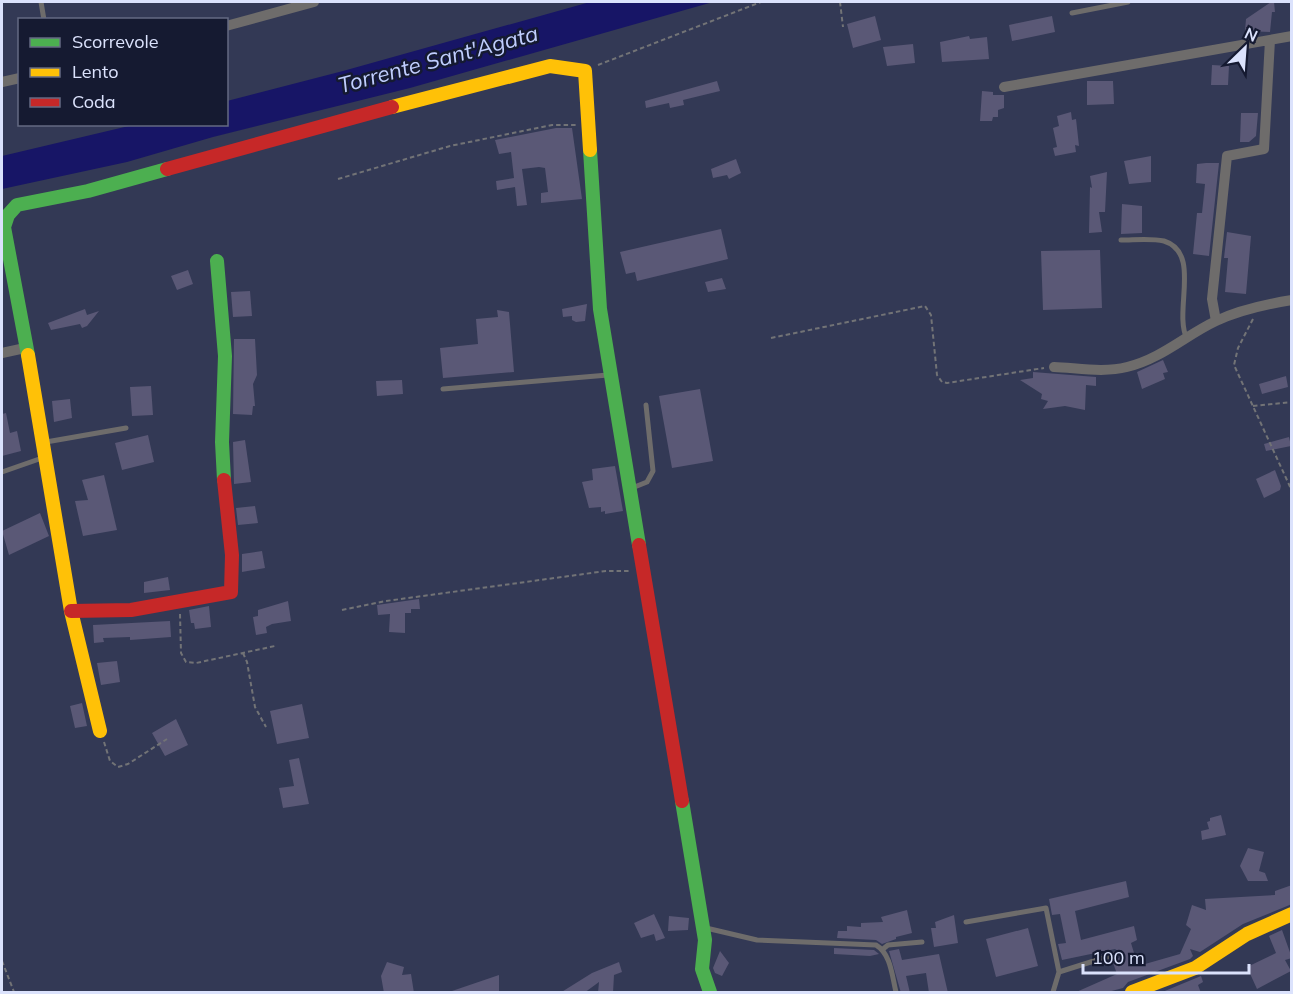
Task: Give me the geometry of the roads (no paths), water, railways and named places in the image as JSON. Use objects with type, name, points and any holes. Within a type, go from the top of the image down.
[{"type":"street","points":[[228,25],[314,2]]},
{"type":"street","points":[[1004,87],[1292,36]]},
{"type":"street","points":[[1216,321],[1212,299],[1227,156],[1264,148],[1270,40]]},
{"type":"street","points":[[100,731],[71,611],[46,449],[25,348],[4,227],[8,215],[17,205],[88,191],[519,72],[550,66],[585,71],[600,309],[705,940],[702,969],[710,993]]},
{"type":"street","points":[[2,82],[18,78]]},
{"type":"street","points":[[71,611],[95,614],[125,611],[180,599],[231,592],[232,555],[225,507],[222,442],[225,356],[218,261]]},
{"type":"street","points":[[1054,368],[1110,370],[1129,367],[1187,339],[1216,321],[1259,307],[1292,300]]},
{"type":"street","points":[[2,353],[25,348]]},
{"type":"street","points":[[1132,993],[1195,968],[1247,934],[1292,914]]},
{"type":"lane","points":[[41,2],[44,18]]},
{"type":"lane","points":[[1072,13],[1128,2]]},
{"type":"lane","points":[[1121,240],[1164,242],[1179,252],[1186,272],[1181,319],[1187,339]]},
{"type":"lane","points":[[443,389],[610,375]]},
{"type":"lane","points":[[630,488],[647,482],[653,471],[646,405]]},
{"type":"lane","points":[[2,472],[46,449],[126,428]]},
{"type":"lane","points":[[966,922],[1046,908],[1059,972],[1053,993]]},
{"type":"lane","points":[[702,927],[757,940],[876,945],[883,949],[888,959],[896,993]]},
{"type":"lane","points":[[883,949],[888,945],[922,942]]},
{"type":"lane","points":[[1059,972],[1116,954]]},
{"type":"water","name":"Torrente Sant'Agata","points":[[590,2],[713,2],[410,88],[213,137],[127,162],[2,189],[2,156],[129,126],[228,126],[228,101]]}]
